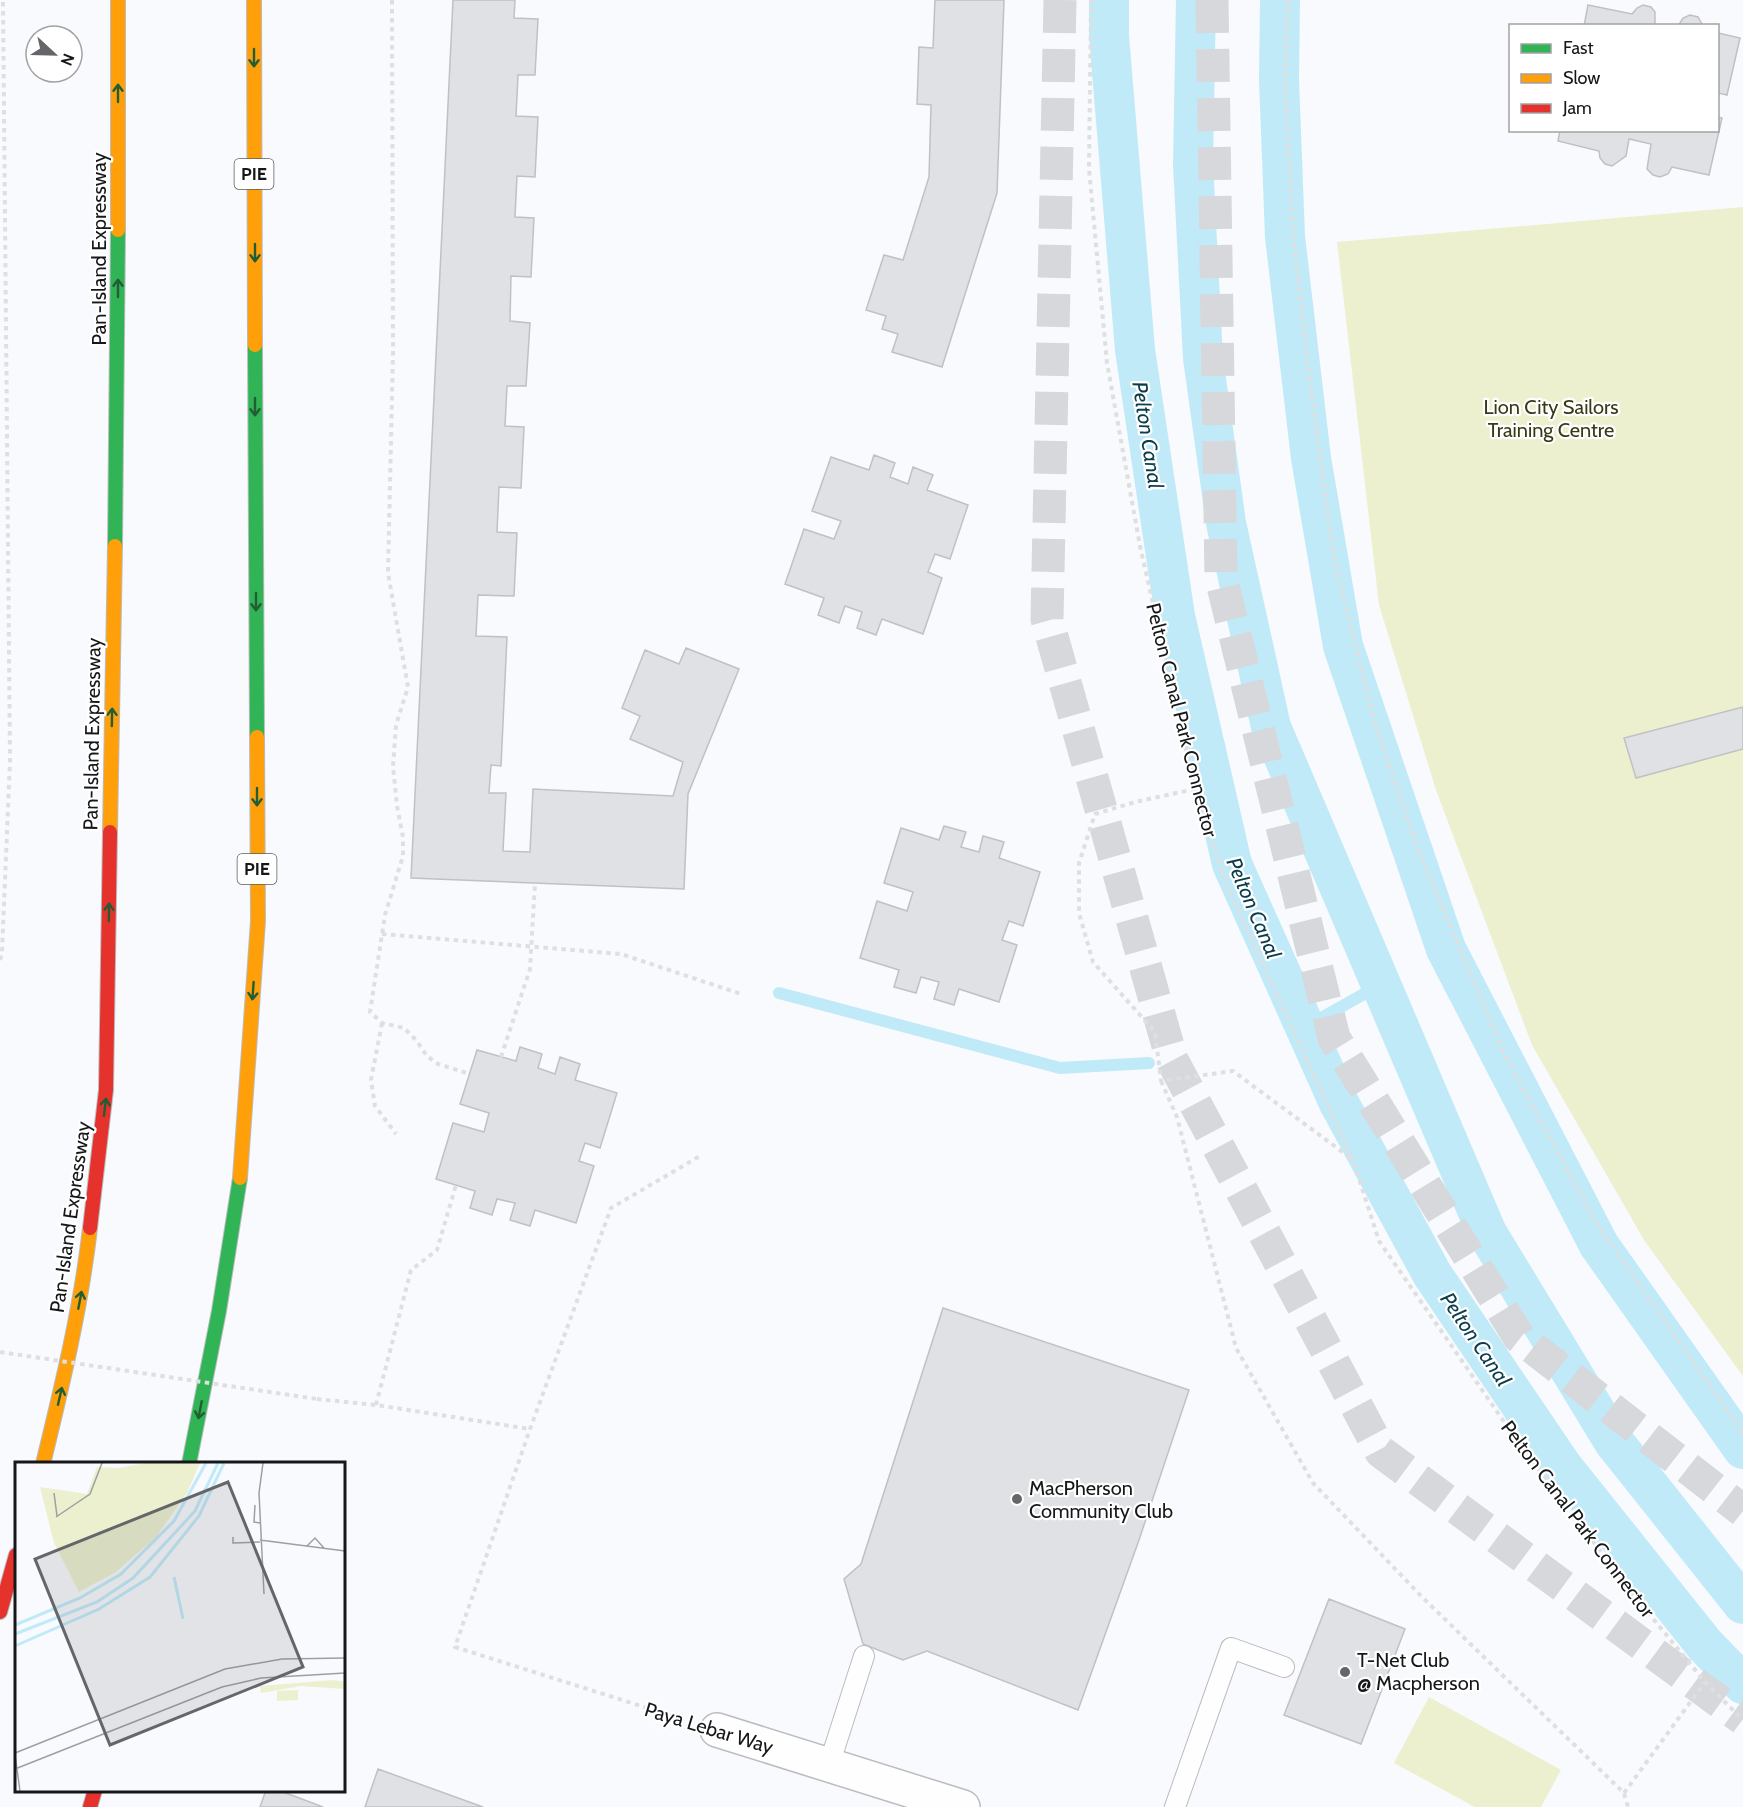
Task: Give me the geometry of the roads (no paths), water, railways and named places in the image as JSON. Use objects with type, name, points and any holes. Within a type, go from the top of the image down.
[{"type":"highway","name":"Pan-Island Expressway","points":[[43,1462],[69,1358],[85,1274],[106,1090],[118,346],[118,0]]},
{"type":"highway","name":"PIE","points":[[189,1462],[219,1311],[241,1171],[258,921],[254,0]]},
{"type":"highway","points":[[0,1612],[15,1559]]},
{"type":"highway","points":[[90,1807],[95,1792]]},
{"type":"street","name":"Paya Lebar Way","points":[[717,1731],[963,1807]]},
{"type":"lane","points":[[1175,1807],[1231,1648],[1284,1667]]},
{"type":"lane","points":[[829,1765],[864,1656]]},
{"type":"waterway","name":"Pelton Canal","points":[[1109,0],[1109,36],[1135,350],[1175,616],[1232,864],[1339,1103],[1432,1274],[1562,1466],[1705,1645],[1743,1684]]},
{"type":"waterway","name":"Pelton Canal","points":[[1196,0],[1193,164],[1203,358],[1226,523],[1271,727],[1487,1233],[1614,1442],[1743,1604]]},
{"type":"waterway","name":"Pelton Canal","points":[[1280,0],[1279,79],[1285,237],[1311,458],[1343,646],[1446,949],[1599,1245],[1743,1449]]},
{"type":"waterway","points":[[1305,1027],[1382,984]]},
{"type":"waterway","points":[[779,993],[1060,1068],[1149,1063]]},
{"type":"tunnel","points":[[1060,0],[1047,619],[1172,1060],[1381,1452],[1743,1719]]},
{"type":"tunnel","points":[[1212,0],[1221,578],[1334,1038],[1519,1337],[1743,1511]]},
{"type":"place","name":"MacPherson Community Club","points":[[1017,1499]]},
{"type":"place","name":"T-Net Club @ Macpherson","points":[[1345,1672]]},
{"type":"park label","name":"Lion City Sailors Training Centre","points":[[1551,418]]}]
